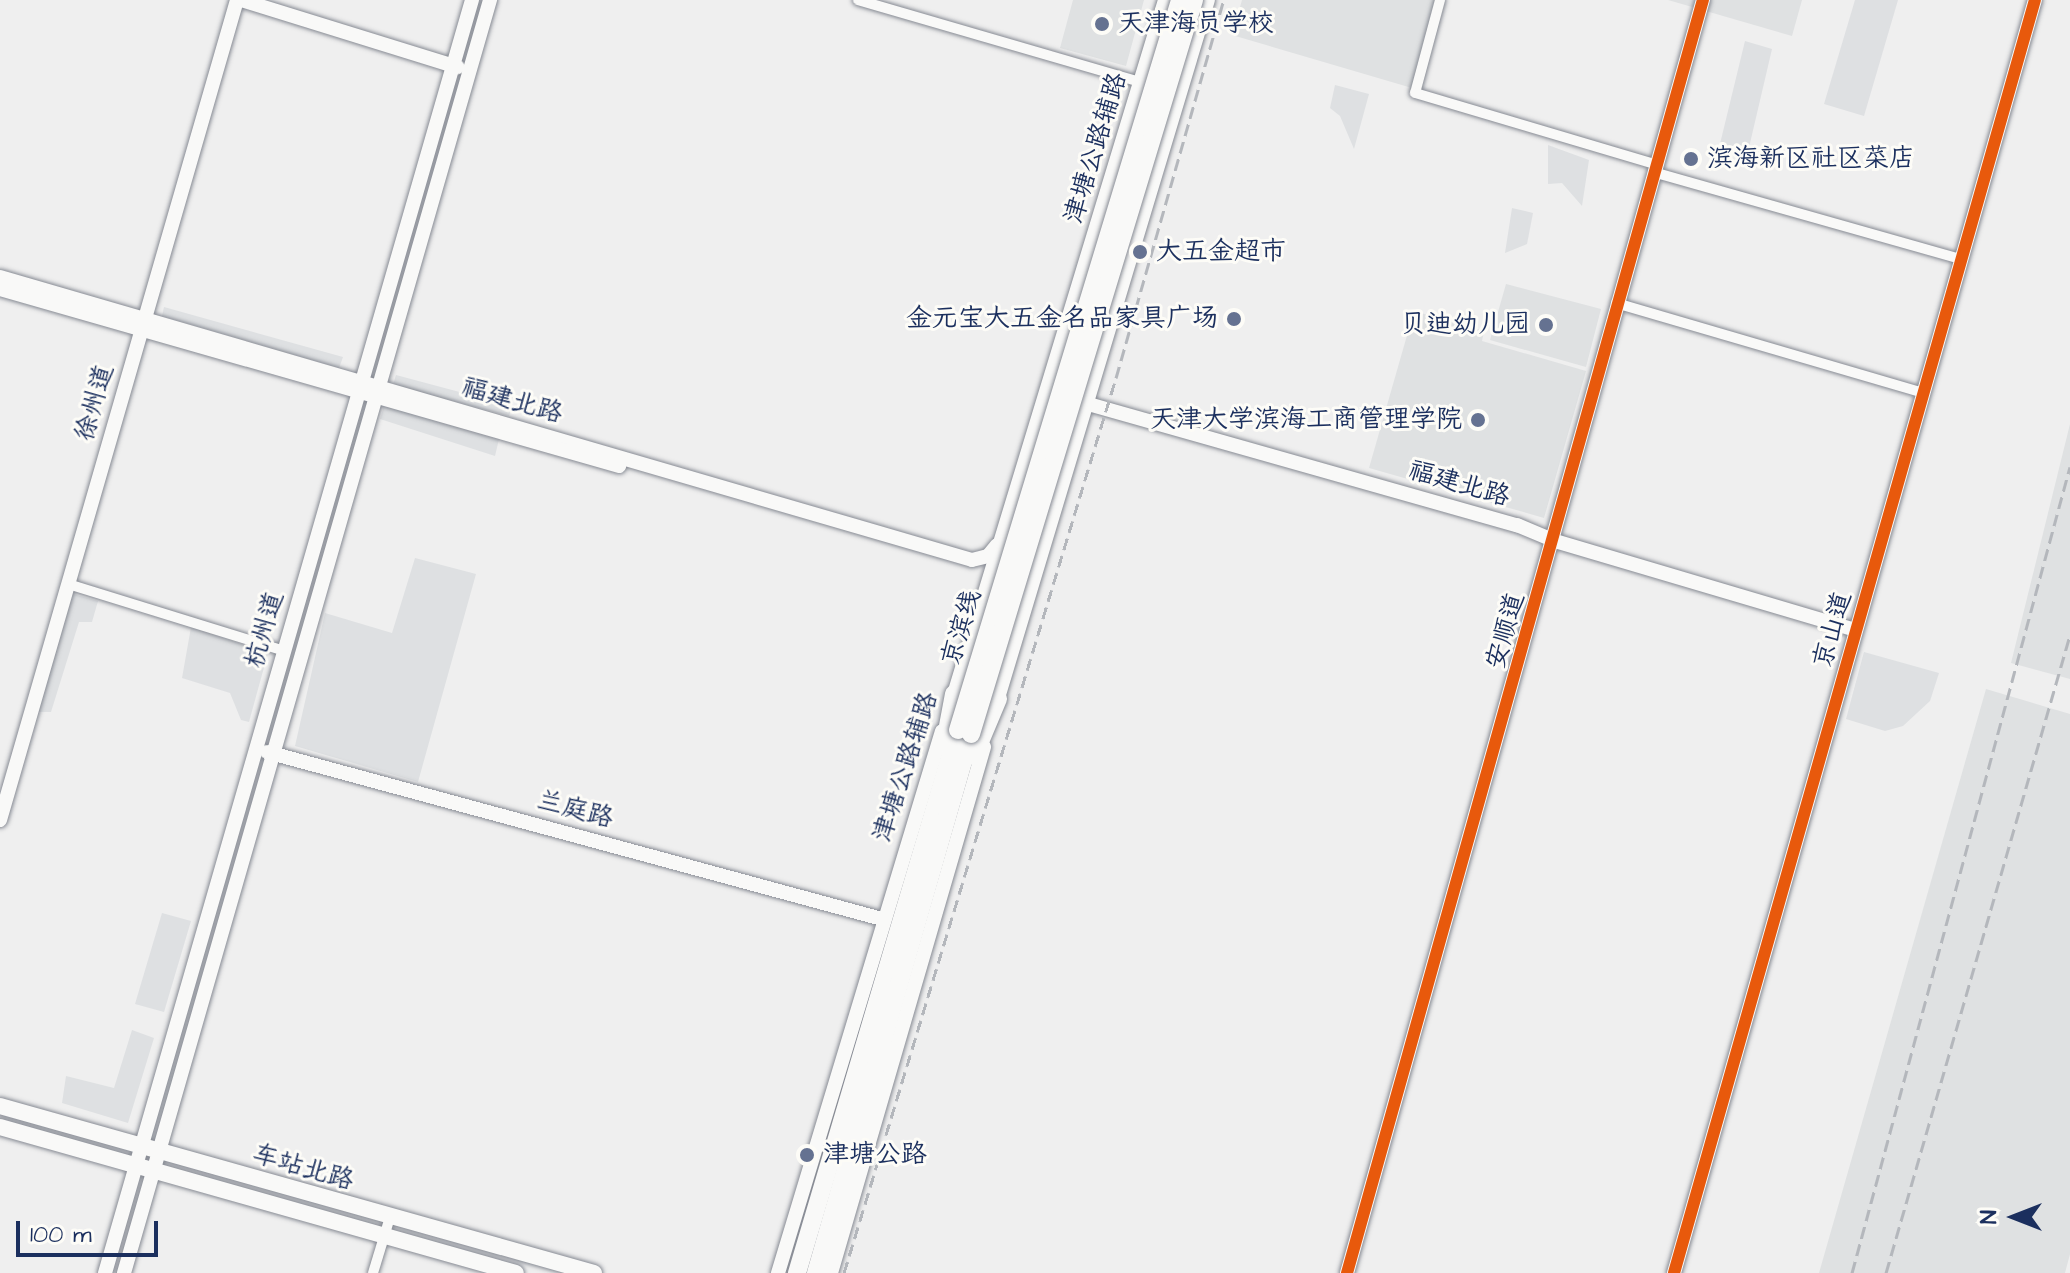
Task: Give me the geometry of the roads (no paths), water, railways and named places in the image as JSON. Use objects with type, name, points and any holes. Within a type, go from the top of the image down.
[{"type":"highway","name":"京滨线","points":[[797,1273],[941,813],[1180,0]]},
{"type":"highway","name":"京滨线","points":[[965,732],[1194,0]]},
{"type":"highway","points":[[941,813],[954,694]]},
{"type":"highway","points":[[941,813],[998,699]]},
{"type":"highway","name":"京滨线","points":[[816,1273],[941,813]]},
{"type":"main road","name":"车站北路","points":[[0,1106],[594,1273]]},
{"type":"main road","name":"车站北路","points":[[0,1127],[516,1273]]},
{"type":"street","points":[[239,0],[468,70]]},
{"type":"street","name":"徐州道","points":[[0,820],[239,0]]},
{"type":"street","name":"杭州道","points":[[105,1273],[472,0]]},
{"type":"street","name":"杭州道","points":[[124,1273],[490,0]]},
{"type":"street","points":[[858,0],[1141,82]]},
{"type":"street","name":"津塘公路辅路","points":[[778,1273],[882,919],[1003,538],[1165,0]]},
{"type":"street","points":[[831,1273],[998,699],[1208,0]]},
{"type":"street","points":[[1440,0],[1415,93],[1961,259]]},
{"type":"street","name":"安顺道","points":[[1347,1273],[1555,541],[1616,303],[1703,0]]},
{"type":"street","name":"京山道","points":[[1674,1273],[2035,0]]},
{"type":"street","name":"福建北路","points":[[0,277],[143,325]]},
{"type":"street","name":"福建北路","points":[[0,289],[143,325],[972,560],[988,556],[1003,538]]},
{"type":"street","points":[[1616,303],[1923,393]]},
{"type":"street","name":"福建北路","points":[[1047,392],[1517,525],[1555,541],[1855,630]]},
{"type":"street","name":"福建北路","points":[[376,393],[969,567],[980,576],[982,602]]},
{"type":"street","points":[[68,584],[284,651]]},
{"type":"street","name":"兰庭路","points":[[255,748],[882,919]]},
{"type":"street","points":[[373,1273],[390,1217]]},
{"type":"railway","points":[[844,1273],[1116,378],[1224,0]]},
{"type":"railway","points":[[1852,1273],[2070,467]]},
{"type":"railway","points":[[1886,1273],[2070,635]]},
{"type":"place","name":"天津海员学校","points":[[1102,24]]},
{"type":"place","name":"滨海新区社区菜店","points":[[1691,159]]},
{"type":"place","name":"大五金超市","points":[[1140,252]]},
{"type":"place","name":"金元宝大五金名品家具广场","points":[[1234,319]]},
{"type":"place","name":"贝迪幼儿园","points":[[1546,325]]},
{"type":"place","name":"天津大学滨海工商管理学院","points":[[1478,420]]},
{"type":"place","name":"津塘公路","points":[[807,1155]]}]
